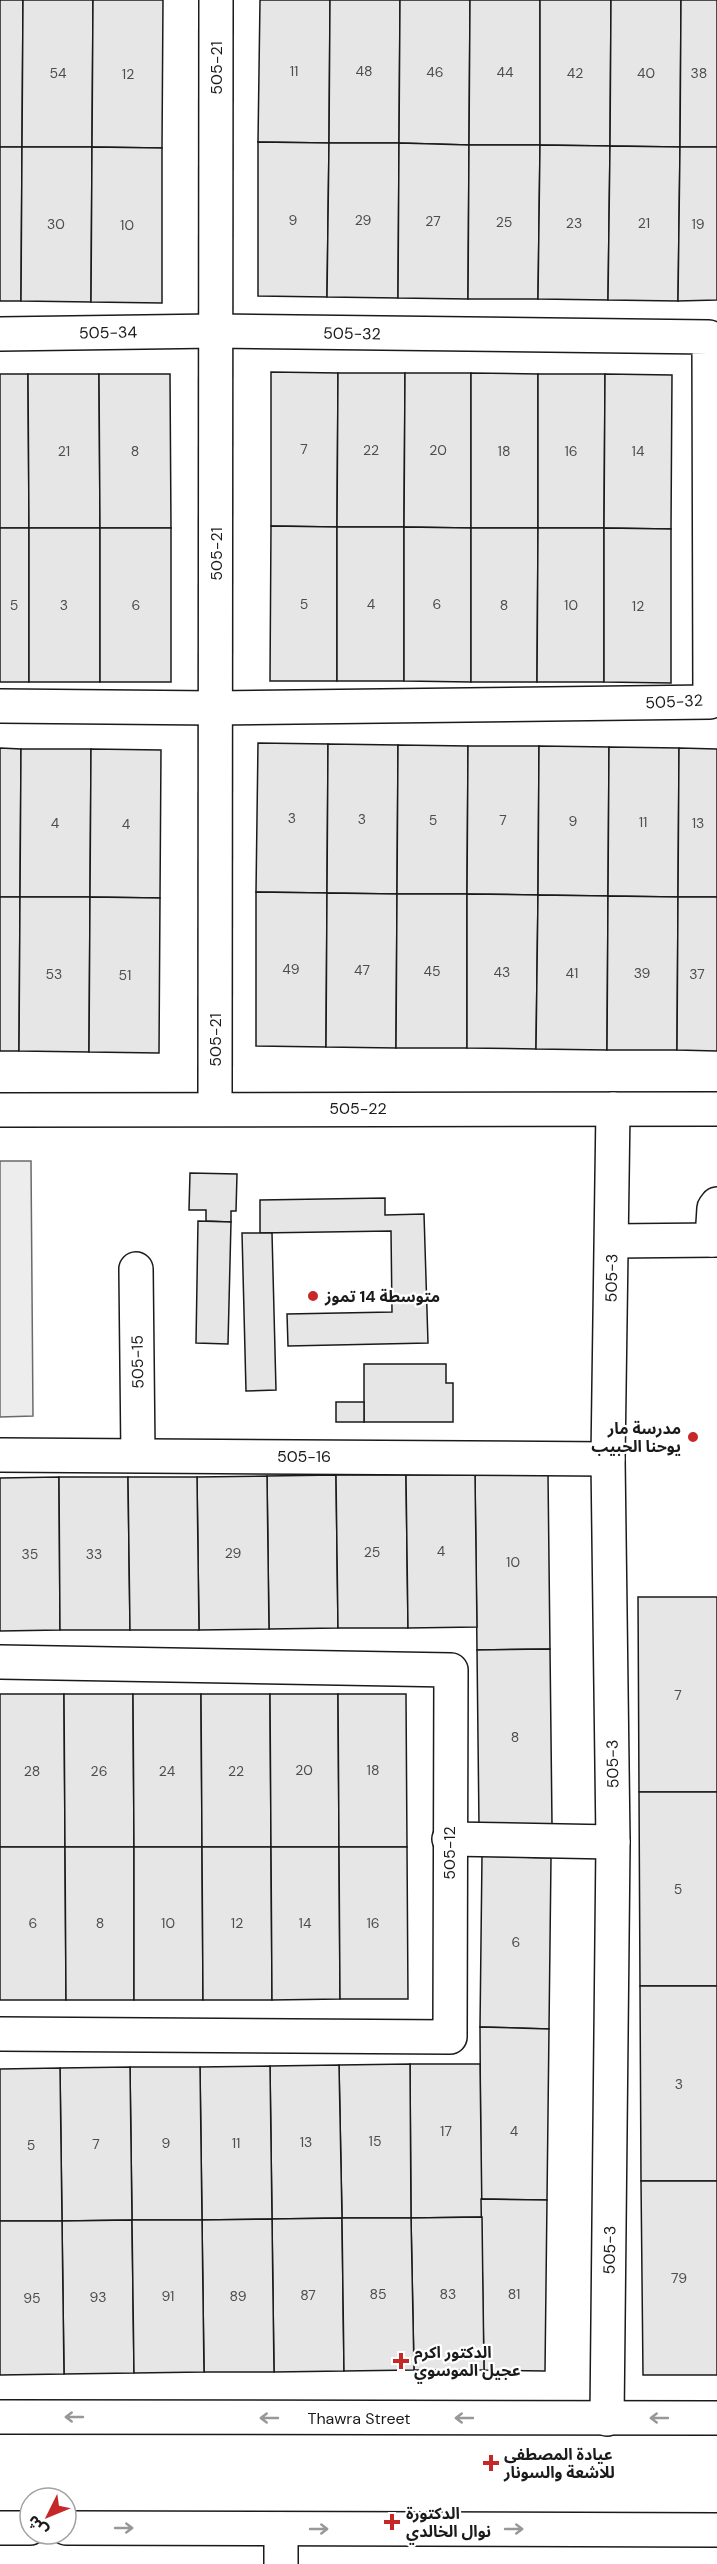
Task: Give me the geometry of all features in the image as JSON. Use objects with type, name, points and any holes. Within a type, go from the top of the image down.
[{"type":"street","name":"505-21","points":[[215,1108],[216,0]]},
{"type":"street","name":"505-34","points":[[0,333],[216,331]]},
{"type":"street","name":"505-32","points":[[215,708],[710,702],[713,521],[709,337],[216,331]]},
{"type":"street","points":[[0,706],[215,708]]},
{"type":"street","name":"505-3","points":[[607,2419],[613,1842],[608,1459],[613,1108]]},
{"type":"street","name":"505-22","points":[[0,1110],[717,1109]]},
{"type":"street","points":[[612,1240],[715,1240],[714,1208],[717,1204]]},
{"type":"street","name":"505-15","points":[[136,1269],[138,1455]]},
{"type":"street","name":"505-16","points":[[0,1455],[608,1459]]},
{"type":"street","name":"505-12","points":[[0,1662],[451,1670],[450,2037],[0,2034]]},
{"type":"street","points":[[449,1839],[613,1842]]},
{"type":"street","name":"Thawra Street","points":[[0,2417],[717,2418]]},
{"type":"street","points":[[0,2528],[18,2528]]},
{"type":"street","points":[[78,2528],[717,2530]]},
{"type":"street","points":[[281,2529],[281,2564]]},
{"type":"shaded area","points":[[0,1161],[31,1161],[33,1416],[0,1417]]},
{"type":"building","points":[[0,0],[23,0],[22,147],[0,147]]},
{"type":"building","points":[[23,0],[93,0],[92,147],[22,147]]},
{"type":"building","points":[[93,0],[163,0],[162,148],[92,147]]},
{"type":"building","points":[[260,0],[330,0],[329,143],[258,142]]},
{"type":"building","points":[[330,0],[400,0],[399,143],[329,143]]},
{"type":"building","points":[[400,0],[470,0],[469,145],[399,143]]},
{"type":"building","points":[[470,0],[540,0],[540,145],[469,145]]},
{"type":"building","points":[[540,0],[611,0],[610,146],[540,145]]},
{"type":"building","points":[[611,0],[681,0],[680,147],[610,146]]},
{"type":"building","points":[[681,0],[717,0],[717,147],[680,147]]},
{"type":"building","points":[[258,142],[329,143],[327,297],[258,296]]},
{"type":"building","points":[[329,143],[399,143],[398,298],[327,297]]},
{"type":"building","points":[[399,143],[469,145],[468,299],[398,298]]},
{"type":"building","points":[[469,145],[540,145],[538,299],[468,299]]},
{"type":"building","points":[[540,145],[610,146],[608,300],[538,299]]},
{"type":"building","points":[[610,146],[680,147],[678,301],[608,300]]},
{"type":"building","points":[[0,147],[22,147],[21,301],[0,301]]},
{"type":"building","points":[[22,147],[92,147],[91,302],[21,301]]},
{"type":"building","points":[[92,147],[162,148],[162,303],[91,302]]},
{"type":"building","points":[[680,147],[717,147],[717,300],[678,301]]},
{"type":"building","points":[[271,372],[338,373],[337,527],[271,526]]},
{"type":"building","points":[[338,373],[405,373],[404,527],[337,527]]},
{"type":"building","points":[[405,373],[471,373],[471,528],[404,527]]},
{"type":"building","points":[[471,373],[538,374],[538,528],[471,528]]},
{"type":"building","points":[[0,374],[28,374],[29,528],[0,528]]},
{"type":"building","points":[[28,374],[99,374],[100,528],[29,528]]},
{"type":"building","points":[[99,374],[170,374],[171,528],[100,528]]},
{"type":"building","points":[[538,374],[605,374],[604,528],[538,528]]},
{"type":"building","points":[[605,374],[672,375],[671,529],[604,528]]},
{"type":"building","points":[[271,526],[337,527],[337,681],[270,681]]},
{"type":"building","points":[[337,527],[404,527],[404,681],[337,681]]},
{"type":"building","points":[[404,527],[471,528],[471,682],[404,681]]},
{"type":"building","points":[[0,528],[29,528],[29,682],[0,682]]},
{"type":"building","points":[[29,528],[100,528],[100,682],[29,682]]},
{"type":"building","points":[[100,528],[171,528],[171,682],[100,682]]},
{"type":"building","points":[[471,528],[538,528],[537,682],[471,682]]},
{"type":"building","points":[[538,528],[604,528],[604,682],[537,682]]},
{"type":"building","points":[[604,528],[671,529],[671,683],[604,682]]},
{"type":"building","points":[[258,743],[328,744],[327,893],[256,892]]},
{"type":"building","points":[[328,744],[398,745],[397,894],[327,893]]},
{"type":"building","points":[[398,745],[468,746],[467,894],[397,894]]},
{"type":"building","points":[[468,746],[539,746],[538,895],[467,894]]},
{"type":"building","points":[[539,746],[609,747],[608,896],[538,895]]},
{"type":"building","points":[[609,747],[679,748],[678,897],[608,896]]},
{"type":"building","points":[[0,748],[21,749],[20,897],[0,897]]},
{"type":"building","points":[[679,748],[717,749],[717,897],[678,897]]},
{"type":"building","points":[[21,749],[91,749],[90,897],[20,897]]},
{"type":"building","points":[[91,749],[161,750],[160,898],[90,897]]},
{"type":"building","points":[[256,892],[327,893],[326,1047],[256,1046]]},
{"type":"building","points":[[327,893],[397,894],[396,1048],[326,1047]]},
{"type":"building","points":[[397,894],[467,894],[467,1048],[396,1048]]},
{"type":"building","points":[[467,894],[538,895],[536,1049],[467,1048]]},
{"type":"building","points":[[538,895],[608,896],[607,1050],[536,1049]]},
{"type":"building","points":[[608,896],[678,897],[677,1050],[607,1050]]},
{"type":"building","points":[[0,897],[20,897],[19,1051],[0,1051]]},
{"type":"building","points":[[20,897],[90,897],[89,1052],[19,1051]]},
{"type":"building","points":[[90,897],[160,898],[159,1053],[89,1052]]},
{"type":"building","points":[[678,897],[717,897],[717,1051],[677,1050]]},
{"type":"building","points":[[190,1173],[237,1174],[236,1211],[231,1211],[231,1222],[206,1221],[206,1210],[189,1210]]},
{"type":"building","points":[[385,1198],[385,1215],[424,1214],[428,1343],[288,1346],[287,1314],[392,1312],[391,1231],[260,1233],[260,1200]]},
{"type":"building","points":[[198,1221],[231,1222],[228,1344],[196,1343]]},
{"type":"building","points":[[242,1233],[272,1233],[276,1390],[246,1391]]},
{"type":"building","points":[[364,1364],[446,1364],[446,1383],[453,1383],[453,1422],[364,1422]]},
{"type":"building","points":[[336,1402],[364,1402],[364,1422],[336,1422]]},
{"type":"building","points":[[548,1474],[550,1649],[477,1650],[475,1475]]},
{"type":"building","points":[[336,1475],[338,1628],[269,1629],[267,1476]]},
{"type":"building","points":[[336,1475],[406,1475],[408,1628],[338,1628]]},
{"type":"building","points":[[406,1475],[475,1475],[477,1627],[408,1628]]},
{"type":"building","points":[[267,1476],[269,1629],[199,1630],[197,1477]]},
{"type":"building","points":[[59,1477],[60,1630],[0,1631],[0,1478]]},
{"type":"building","points":[[59,1477],[128,1477],[130,1630],[60,1630]]},
{"type":"building","points":[[128,1477],[197,1477],[199,1630],[130,1630]]},
{"type":"building","points":[[638,1597],[717,1597],[717,1792],[639,1792]]},
{"type":"building","points":[[550,1649],[552,1824],[479,1825],[477,1650]]},
{"type":"building","points":[[0,1694],[64,1694],[65,1847],[0,1847]]},
{"type":"building","points":[[64,1694],[133,1694],[134,1847],[65,1847]]},
{"type":"building","points":[[133,1694],[201,1694],[202,1847],[134,1847]]},
{"type":"building","points":[[201,1694],[270,1694],[271,1847],[202,1847]]},
{"type":"building","points":[[270,1694],[338,1694],[339,1847],[271,1847]]},
{"type":"building","points":[[338,1694],[406,1694],[407,1847],[339,1847]]},
{"type":"building","points":[[639,1792],[717,1792],[717,1986],[640,1986]]},
{"type":"building","points":[[0,1847],[65,1847],[66,2000],[0,2000]]},
{"type":"building","points":[[65,1847],[134,1847],[134,2000],[66,2000]]},
{"type":"building","points":[[134,1847],[202,1847],[203,2000],[134,2000]]},
{"type":"building","points":[[202,1847],[271,1847],[272,2000],[203,2000]]},
{"type":"building","points":[[271,1847],[339,1847],[340,1999],[272,2000]]},
{"type":"building","points":[[339,1847],[407,1847],[408,1999],[340,1999]]},
{"type":"building","points":[[482,1856],[551,1858],[549,2029],[480,2027]]},
{"type":"building","points":[[640,1986],[717,1986],[717,2181],[641,2181]]},
{"type":"building","points":[[480,2027],[549,2029],[547,2200],[481,2199]]},
{"type":"building","points":[[410,2064],[480,2064],[482,2217],[411,2218]]},
{"type":"building","points":[[410,2064],[411,2218],[342,2218],[339,2065]]},
{"type":"building","points":[[339,2065],[342,2218],[272,2219],[270,2066]]},
{"type":"building","points":[[270,2066],[272,2219],[202,2220],[200,2067]]},
{"type":"building","points":[[130,2067],[200,2067],[202,2220],[132,2220]]},
{"type":"building","points":[[130,2067],[132,2220],[62,2221],[60,2068]]},
{"type":"building","points":[[60,2068],[62,2221],[0,2221],[0,2069]]},
{"type":"building","points":[[641,2181],[717,2181],[717,2375],[643,2375]]},
{"type":"building","points":[[481,2199],[547,2200],[545,2371],[484,2370]]},
{"type":"building","points":[[482,2217],[484,2370],[414,2370],[411,2218]]},
{"type":"building","points":[[342,2218],[344,2371],[274,2372],[272,2219]]},
{"type":"building","points":[[342,2218],[411,2218],[414,2370],[344,2371]]},
{"type":"building","points":[[272,2219],[274,2372],[204,2372],[202,2220]]},
{"type":"building","points":[[132,2220],[134,2373],[64,2374],[62,2221]]},
{"type":"building","points":[[132,2220],[202,2220],[204,2372],[134,2373]]},
{"type":"building","points":[[0,2221],[62,2221],[64,2374],[0,2375]]},
{"type":"place","name":"متوسطة 14 تموز","points":[[313,1296]]},
{"type":"place","name":"مدرسة مار يوحنا الحبيب","points":[[693,1437]]},
{"type":"place","name":"الدكتور اكرم عجيل الموسوي","points":[[401,2361]]},
{"type":"place","name":"عيادة المصطفى للاشعة والسونار","points":[[491,2463]]},
{"type":"place","name":"الدكتورة نوال الخالدي","points":[[392,2522]]}]
